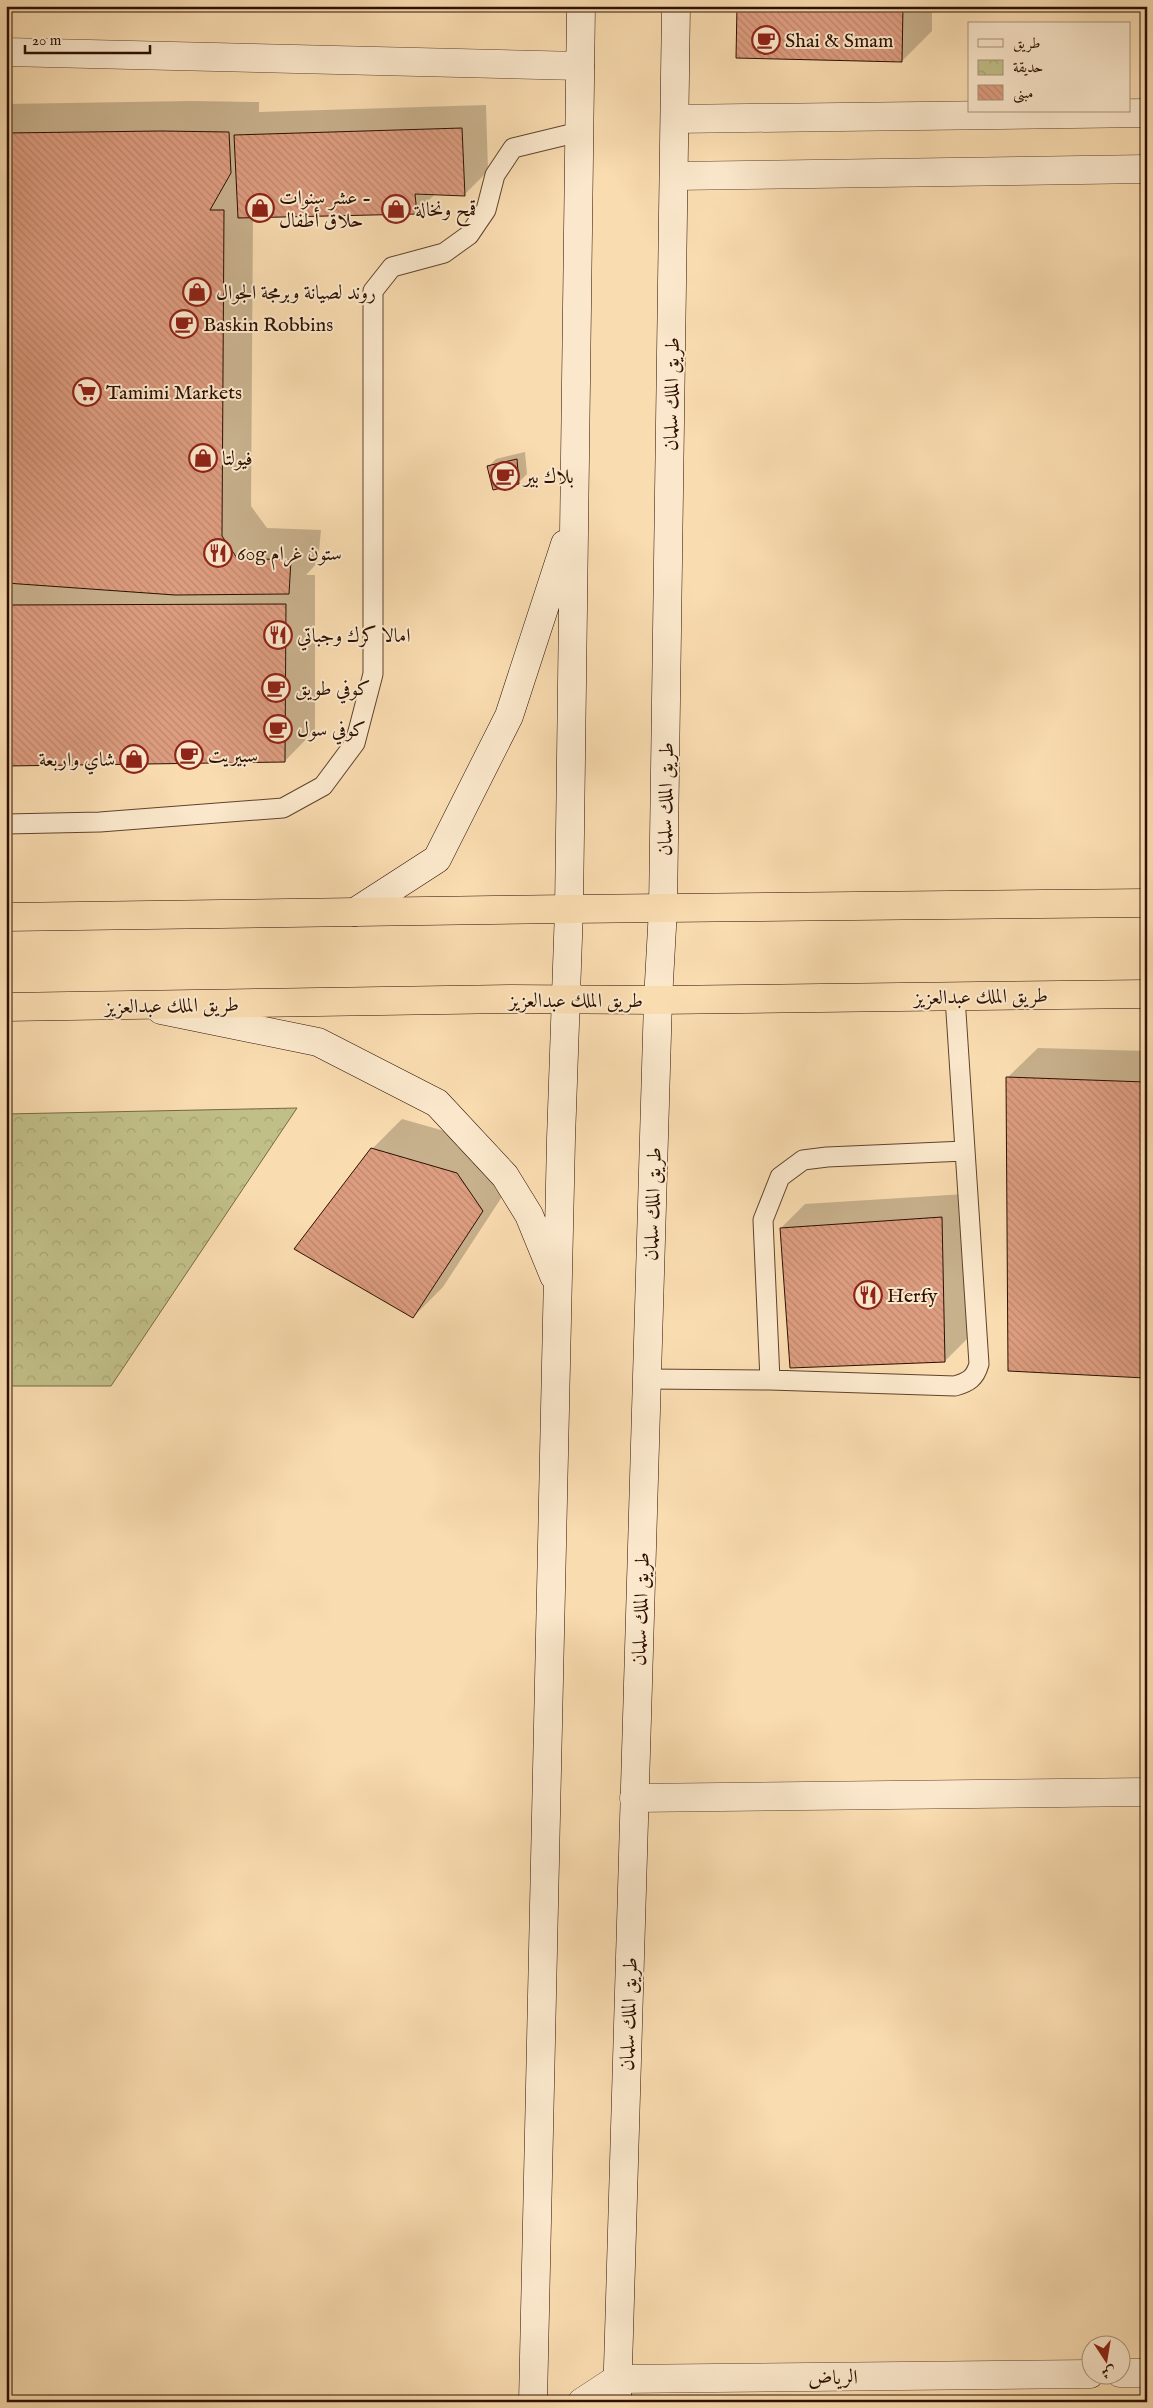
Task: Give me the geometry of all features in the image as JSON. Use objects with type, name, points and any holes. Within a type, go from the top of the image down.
[{"type":"highway","points":[[6,917],[569,909],[1147,904]]},
{"type":"highway","name":"طريق الملك عبدالعزيز","points":[[6,1007],[565,999],[658,1000],[1147,994]]},
{"type":"main road","points":[[533,2402],[558,1287],[569,909],[581,6]]},
{"type":"main road","name":"طريق الملك سلمان","points":[[617,2390],[658,1000],[663,909],[676,6]]},
{"type":"main road","points":[[6,52],[580,66]]},
{"type":"main road","points":[[675,119],[1147,113]]},
{"type":"main road","points":[[674,176],[1147,169]]},
{"type":"main road","points":[[355,912],[437,859],[509,716],[574,516]]},
{"type":"main road","points":[[136,1005],[318,1042],[437,1103],[505,1176],[529,1215],[558,1287]]},
{"type":"main road","points":[[634,1798],[1147,1792]]},
{"type":"main road","points":[[1130,2374],[1147,2373]]},
{"type":"main road","name":"الرياض","points":[[617,2390],[1080,2374]]},
{"type":"main road","points":[[582,2402],[617,2390]]},
{"type":"lane","points":[[6,824],[100,822],[283,808],[323,786],[355,743],[373,674],[372,291],[392,267],[444,253],[469,235],[486,210],[495,175],[513,148],[579,132]]},
{"type":"lane","points":[[647,1379],[770,1380],[955,1386],[975,1376],[979,1364],[955,997]]},
{"type":"lane","points":[[770,1380],[762,1220],[780,1177],[802,1160],[827,1157],[965,1152]]},
{"type":"green space","points":[[297,1108],[111,1386],[6,1386],[6,1114]]},
{"type":"building","points":[[737,6],[903,6],[902,62],[736,58]]},
{"type":"building","points":[[462,128],[465,196],[415,194],[417,214],[238,218],[234,135]]},
{"type":"building","points":[[229,132],[231,173],[210,210],[224,210],[222,536],[237,558],[291,560],[289,594],[175,595],[6,583],[6,133]]},
{"type":"building","points":[[517,459],[519,484],[493,490],[487,466]]},
{"type":"building","points":[[286,604],[285,762],[6,766],[6,605]]},
{"type":"building","points":[[1006,1077],[1145,1082],[1145,1378],[1008,1371]]},
{"type":"building","points":[[371,1148],[457,1173],[483,1211],[413,1318],[294,1249]]},
{"type":"building","points":[[942,1217],[945,1362],[790,1368],[780,1228]]},
{"type":"place","name":"Shai & Smam","points":[[766,40]]},
{"type":"place","name":"عشر سنوات - حلاق أطفال","points":[[260,208]]},
{"type":"place","name":"قمح ونخالة","points":[[396,209]]},
{"type":"place","name":"روند لصيانة وبرمجة الجوال","points":[[197,292]]},
{"type":"place","name":"Baskin Robbins","points":[[184,324]]},
{"type":"place","name":"Tamimi Markets","points":[[87,392]]},
{"type":"place","name":"فيولتا","points":[[203,458]]},
{"type":"place","name":"بلاك بير","points":[[505,476]]},
{"type":"place","name":"60g ستون غرام","points":[[218,553]]},
{"type":"place","name":"امالا كرك وجباتي","points":[[278,635]]},
{"type":"place","name":"كوفي طويق","points":[[276,688]]},
{"type":"place","name":"كوفي سول","points":[[278,729]]},
{"type":"place","name":"سبيريت","points":[[189,755]]},
{"type":"place","name":"شاي واربعة","points":[[134,759]]},
{"type":"place","name":"Herfy","points":[[868,1295]]}]
